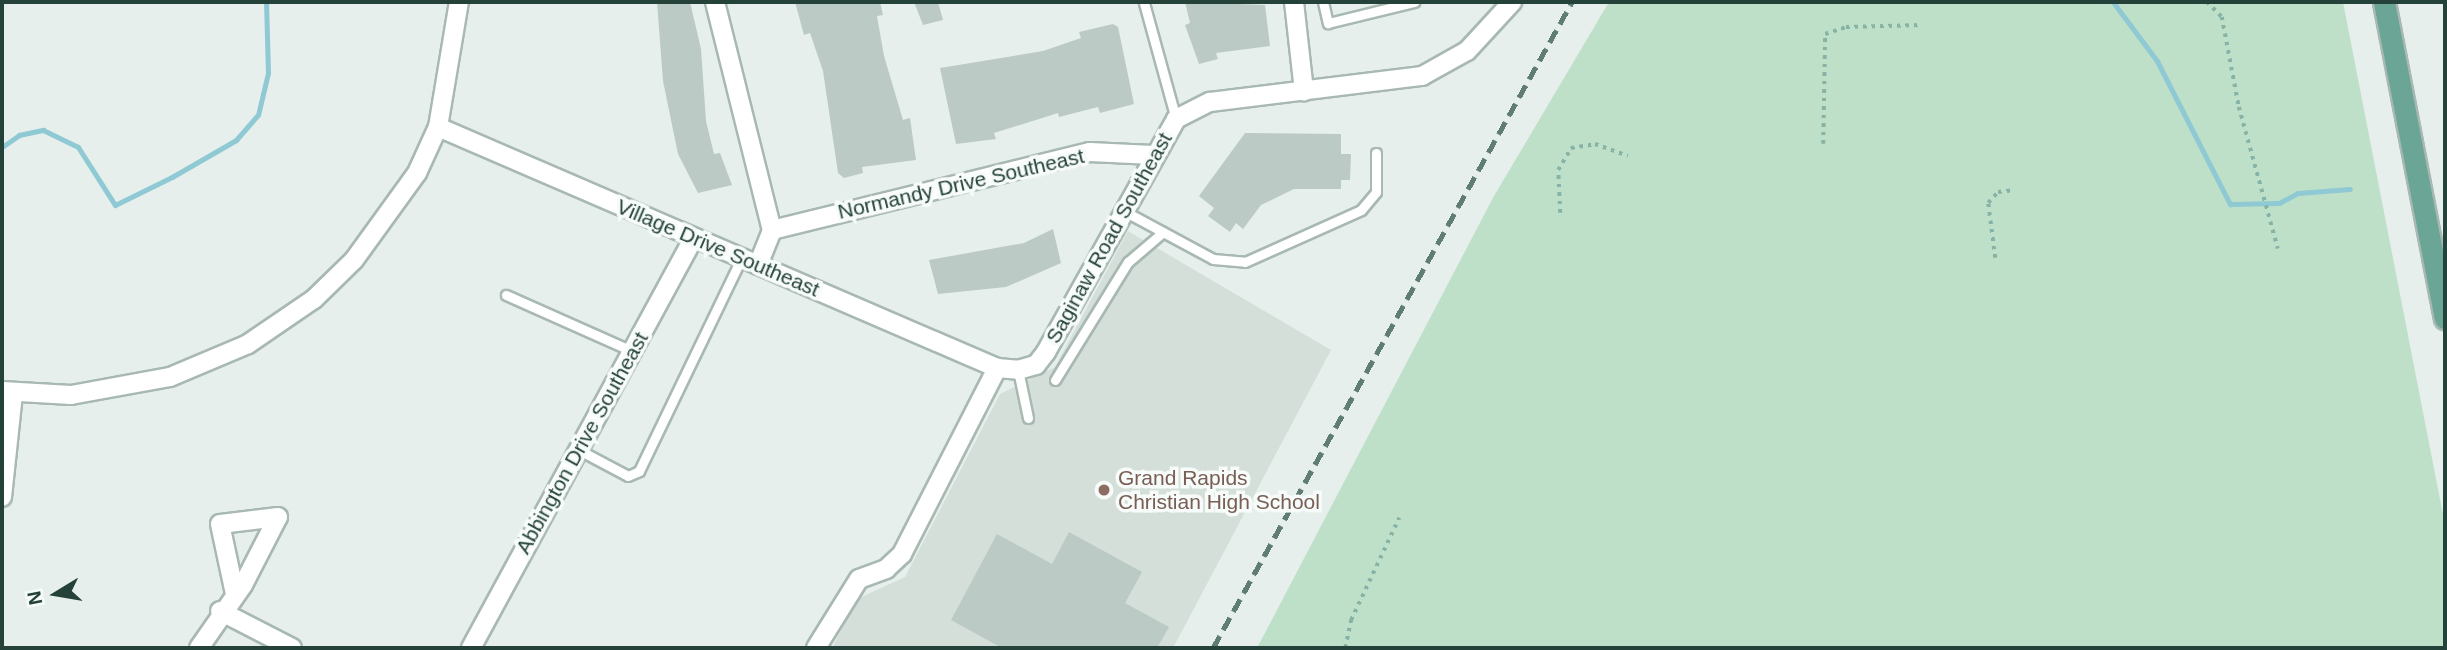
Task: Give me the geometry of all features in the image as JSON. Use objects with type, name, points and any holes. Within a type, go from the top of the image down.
[{"type":"main road","points":[[2384,2],[2445,318]]},
{"type":"street","points":[[2,497],[7,393],[71,395],[120,388],[181,373],[248,344],[314,299],[354,260],[388,219],[438,127],[459,2]]},
{"type":"street","points":[[715,2],[772,230],[750,261]]},
{"type":"street","points":[[1294,2],[1304,91]]},
{"type":"street","name":"Saginaw Road Southeast","points":[[1018,370],[1036,365],[1046,352],[1153,155],[1176,119],[1210,102],[1422,76],[1467,51],[1512,2]]},
{"type":"street","name":"Village Drive Southeast","points":[[438,127],[997,368],[1018,370]]},
{"type":"street","name":"Normandy Drive Southeast","points":[[772,230],[1090,152],[1153,155]]},
{"type":"street","name":"Abbington Drive Southeast","points":[[471,648],[694,238]]},
{"type":"street","points":[[816,648],[859,579],[886,569],[902,554],[997,368]]},
{"type":"street","points":[[199,648],[220,611],[235,594]]},
{"type":"street","points":[[220,611],[292,648]]},
{"type":"lane","points":[[1323,2],[1328,23],[1414,2]]},
{"type":"lane","points":[[1143,3],[1176,119]]},
{"type":"lane","points":[[1124,211],[1213,259],[1245,262],[1362,210],[1376,192],[1376,153]]},
{"type":"lane","points":[[1055,380],[1128,262],[1163,232]]},
{"type":"lane","points":[[579,450],[628,476],[639,471],[750,261]]},
{"type":"lane","points":[[506,295],[632,351]]},
{"type":"lane","points":[[1018,370],[1028,418]]},
{"type":"path","points":[[2037,2],[2089,2]]},
{"type":"path","points":[[2207,2],[2222,17],[2239,107],[2278,249]]},
{"type":"path","points":[[1823,144],[1825,34],[1846,27],[1922,25]]},
{"type":"path","points":[[1560,213],[1558,170],[1571,148],[1594,144],[1628,156]]},
{"type":"path","points":[[1994,258],[1988,203],[1998,192],[2015,190]]},
{"type":"path","points":[[1345,648],[1351,620],[1399,518]]},
{"type":"shaded area","name":"Grand Rapids Christian High School","points":[[1128,231],[1331,350],[1173,648],[832,648],[857,599],[905,577],[1000,394],[1055,367]]},
{"type":"green space","points":[[1609,2],[2343,2],[2445,525],[2445,648],[1257,648],[1494,196]]},
{"type":"building","points":[[657,2],[690,2],[701,49],[706,121],[714,154],[720,153],[732,185],[698,193],[678,154],[663,81]]},
{"type":"building","points":[[795,2],[880,2],[883,15],[877,16],[884,56],[903,120],[910,118],[916,160],[862,167],[863,173],[844,178],[838,173],[823,71],[810,33],[804,35]]},
{"type":"building","points":[[914,2],[938,2],[943,20],[923,25]]},
{"type":"building","points":[[1185,2],[1265,5],[1270,46],[1216,53],[1218,59],[1199,64],[1185,25],[1190,23]]},
{"type":"building","points":[[1113,24],[1118,27],[1134,104],[1100,113],[1098,107],[1059,117],[1058,113],[994,133],[996,139],[956,144],[940,68],[1043,51],[1081,38],[1079,32]]},
{"type":"building","points":[[1245,133],[1341,134],[1341,154],[1351,154],[1350,180],[1341,180],[1341,189],[1294,189],[1261,205],[1243,229],[1236,223],[1230,232],[1208,216],[1214,208],[1199,196]]},
{"type":"building","points":[[1053,229],[1061,263],[1006,287],[938,294],[929,260],[1024,243]]},
{"type":"building","points":[[1069,532],[1142,572],[1125,603],[1169,627],[1157,648],[1002,648],[951,620],[997,534],[1052,564]]},
{"type":"waterway","points":[[2,147],[19,135],[43,130],[78,147],[115,205],[172,177],[236,140],[258,115],[268,73],[266,2]]},
{"type":"waterway","points":[[2113,2],[2157,61],[2230,204],[2279,203],[2298,193],[2350,189]]},
{"type":"railway","points":[[1213,648],[1572,2]]},
{"type":"place","name":"Grand Rapids Christian High School","points":[[1104,490]]}]
